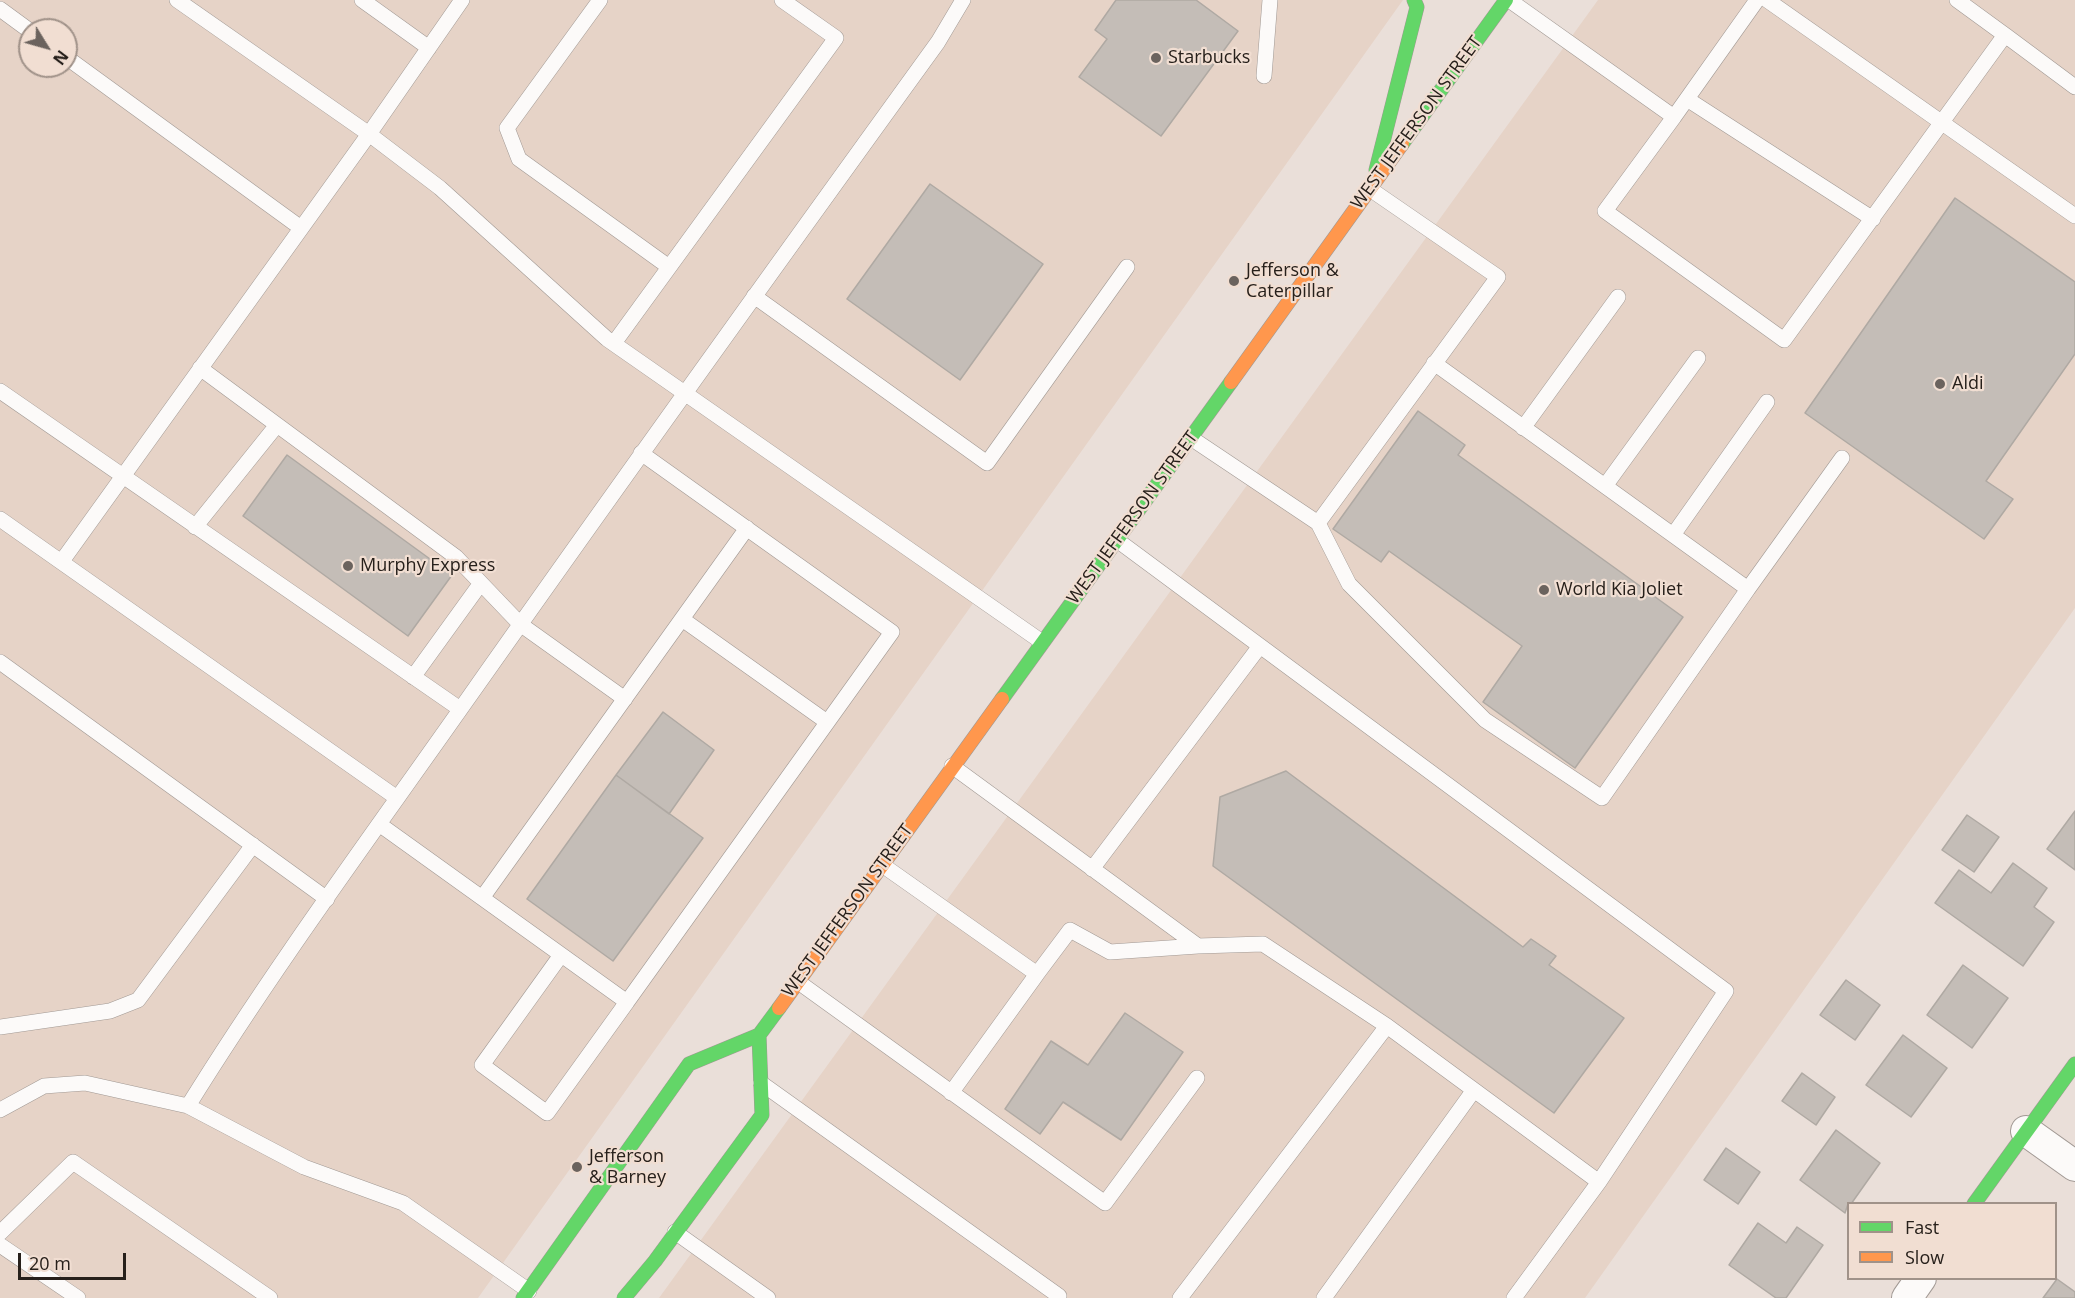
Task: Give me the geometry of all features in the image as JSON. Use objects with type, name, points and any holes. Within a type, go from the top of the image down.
[{"type":"main road","points":[[1370,189],[1403,68],[1417,7],[1414,0]]},
{"type":"main road","name":"WEST JEFFERSON STREET","points":[[759,1035],[1508,0]]},
{"type":"main road","points":[[530,1296],[689,1064],[759,1035],[762,1115],[624,1298]]},
{"type":"main road","points":[[1975,1202],[2075,1064]]},
{"type":"street","points":[[2026,1131],[2075,1166]]},
{"type":"street","points":[[1907,1298],[1920,1280]]},
{"type":"lane","points":[[177,0],[369,134],[440,188],[614,343],[1042,642]]},
{"type":"lane","points":[[362,0],[429,48]]},
{"type":"lane","points":[[62,561],[369,134],[462,0]]},
{"type":"lane","points":[[600,0],[507,128],[519,159],[669,267]]},
{"type":"lane","points":[[614,343],[836,38],[782,0]]},
{"type":"lane","points":[[188,1106],[226,1045],[397,798],[684,392],[938,42],[963,0]]},
{"type":"lane","points":[[1264,76],[1270,0]]},
{"type":"lane","points":[[1508,0],[1674,117]]},
{"type":"lane","points":[[1757,0],[1605,211],[1785,340],[2005,34]]},
{"type":"lane","points":[[1767,0],[2075,216]]},
{"type":"lane","points":[[1957,0],[2074,85]]},
{"type":"lane","points":[[0,9],[18,22]]},
{"type":"lane","points":[[78,66],[301,228]]},
{"type":"lane","points":[[1687,99],[1873,219]]},
{"type":"lane","points":[[1318,523],[1498,277],[1370,189]]},
{"type":"lane","points":[[753,296],[987,463],[1127,267]]},
{"type":"lane","points":[[1523,428],[1618,297]]},
{"type":"lane","points":[[1605,486],[1698,358]]},
{"type":"lane","points":[[1434,363],[1748,589]]},
{"type":"lane","points":[[200,368],[456,557],[520,624],[625,699]]},
{"type":"lane","points":[[0,391],[460,709]]},
{"type":"lane","points":[[1673,535],[1767,402]]},
{"type":"lane","points":[[195,527],[278,425]]},
{"type":"lane","points":[[1191,438],[1318,523],[1349,584],[1485,720],[1602,798],[1842,458]]},
{"type":"lane","points":[[561,955],[482,1065],[547,1113],[892,632],[641,453]]},
{"type":"lane","points":[[0,519],[397,798]]},
{"type":"lane","points":[[482,898],[747,528]]},
{"type":"lane","points":[[1117,540],[1726,991],[1599,1182],[1514,1298]]},
{"type":"lane","points":[[413,677],[481,583]]},
{"type":"lane","points":[[682,619],[827,722]]},
{"type":"lane","points":[[1092,869],[1260,645]]},
{"type":"lane","points":[[0,662],[327,899]]},
{"type":"lane","points":[[952,766],[1198,946]]},
{"type":"lane","points":[[379,824],[627,1002]]},
{"type":"lane","points":[[0,1027],[110,1011],[138,1000],[253,845]]},
{"type":"lane","points":[[881,864],[1037,974]]},
{"type":"lane","points":[[951,1093],[1070,930],[1110,952],[1263,944],[1387,1026],[1599,1182]]},
{"type":"lane","points":[[797,981],[1105,1203],[1197,1078]]},
{"type":"lane","points":[[1180,1298],[1387,1026]]},
{"type":"lane","points":[[0,1110],[44,1086],[85,1083],[188,1106],[304,1167],[403,1203],[530,1296]]},
{"type":"lane","points":[[760,1083],[1059,1296],[1058,1298]]},
{"type":"lane","points":[[1324,1298],[1474,1090]]},
{"type":"lane","points":[[0,1233],[73,1162],[270,1298]]},
{"type":"lane","points":[[675,1232],[768,1298]]},
{"type":"lane","points":[[0,1245],[78,1298]]},
{"type":"shaded area","points":[[0,0],[1403,0],[478,1298],[0,1298]]},
{"type":"shaded area","points":[[1598,0],[2075,0],[2075,608],[1585,1298],[659,1298]]},
{"type":"building","name":"Starbucks","points":[[1116,0],[1196,0],[1238,31],[1161,136],[1079,77],[1107,39],[1095,30]]},
{"type":"building","points":[[930,184],[1043,264],[960,380],[847,299]]},
{"type":"building","name":"Aldi","points":[[1955,198],[2075,282],[2075,354],[1986,481],[2013,499],[1984,539],[1805,413]]},
{"type":"building","name":"World Kia Joliet","points":[[1418,411],[1465,445],[1458,455],[1683,617],[1575,768],[1483,702],[1522,646],[1389,551],[1381,562],[1333,529]]},
{"type":"building","points":[[287,455],[452,575],[408,636],[243,516]]},
{"type":"building","points":[[663,712],[714,750],[669,814],[616,775]]},
{"type":"building","points":[[1286,771],[1523,947],[1531,939],[1556,956],[1549,965],[1624,1018],[1554,1113],[1213,866],[1220,797]]},
{"type":"building","points":[[616,775],[703,838],[613,961],[527,899]]},
{"type":"building","points":[[2075,811],[2075,870],[2047,849]]},
{"type":"building","points":[[1967,815],[1999,837],[1974,872],[1942,850]]},
{"type":"building","points":[[2013,863],[2047,888],[2034,907],[2054,922],[2023,966],[1935,903],[1959,870],[1991,893]]},
{"type":"building","points":[[1963,965],[2008,998],[1972,1048],[1927,1015]]},
{"type":"building","points":[[1846,980],[1880,1005],[1855,1040],[1820,1015]]},
{"type":"building","points":[[1125,1013],[1183,1052],[1121,1140],[1063,1102],[1040,1134],[1005,1109],[1051,1041],[1088,1065]]},
{"type":"building","points":[[1903,1035],[1947,1068],[1911,1117],[1866,1085]]},
{"type":"building","points":[[1802,1073],[1835,1097],[1816,1125],[1782,1101]]},
{"type":"building","points":[[1836,1130],[1880,1163],[1852,1202],[1847,1202],[1845,1213],[1800,1180]]},
{"type":"building","points":[[1726,1148],[1760,1172],[1738,1204],[1704,1180]]},
{"type":"building","points":[[1758,1223],[1786,1243],[1797,1227],[1823,1245],[1786,1298],[1776,1298],[1729,1265]]},
{"type":"building","points":[[2057,1279],[2075,1292],[2075,1298],[2043,1298]]},
{"type":"traffic: fast","points":[[1376,170],[1417,7],[1414,0]]},
{"type":"traffic: fast","points":[[1402,144],[1506,0]]},
{"type":"traffic: fast","points":[[1002,699],[1231,382]]},
{"type":"traffic: fast","points":[[523,1298],[689,1064],[759,1035],[779,1008]]},
{"type":"traffic: fast","points":[[624,1298],[655,1261],[762,1115],[759,1035]]},
{"type":"traffic: fast","points":[[1975,1202],[2075,1064]]},
{"type":"traffic: slow","points":[[1231,382],[1402,144]]},
{"type":"traffic: slow","points":[[779,1008],[1002,699]]},
{"type":"place","name":"Starbucks","points":[[1156,58]]},
{"type":"place","name":"Jefferson & Caterpillar","points":[[1234,281]]},
{"type":"place","name":"Aldi","points":[[1940,384]]},
{"type":"place","name":"Murphy Express","points":[[348,566]]},
{"type":"place","name":"World Kia Joliet","points":[[1544,590]]},
{"type":"place","name":"Jefferson & Barney","points":[[577,1167]]}]
